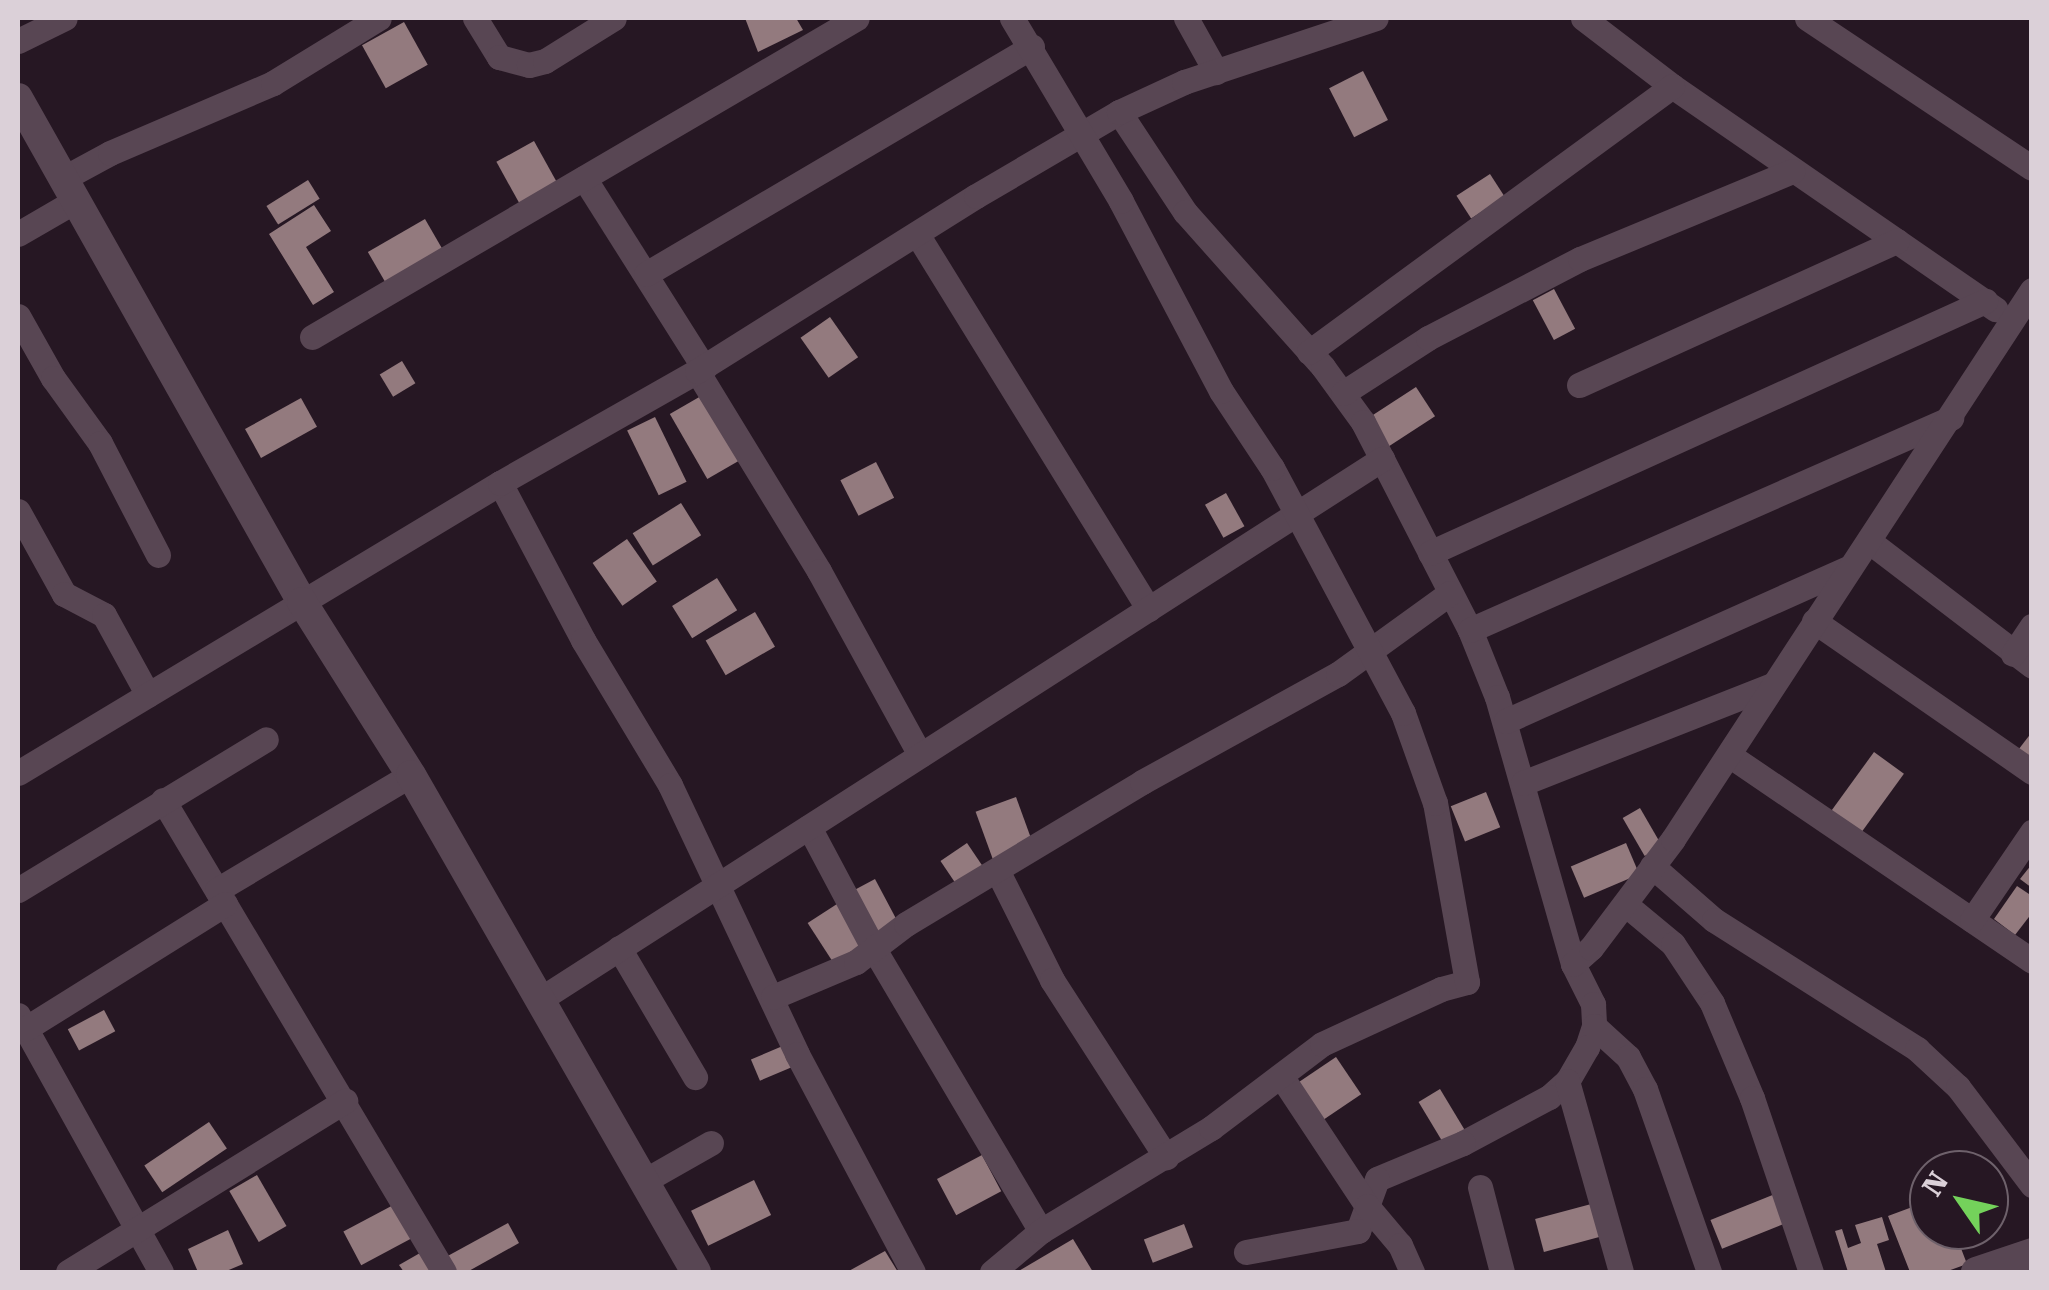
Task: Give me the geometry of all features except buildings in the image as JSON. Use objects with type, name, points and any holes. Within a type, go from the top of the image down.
[{"type":"street","points":[[18,42],[65,18]]},
{"type":"street","points":[[18,234],[110,153],[273,83],[379,18]]},
{"type":"street","points":[[475,18],[499,57],[529,64],[545,61],[614,18]]},
{"type":"street","points":[[312,336],[857,18]]},
{"type":"street","points":[[992,1272],[1040,1232],[1166,1157],[1340,1034],[1467,982],[1428,772],[1403,713],[1082,135],[1012,18]]},
{"type":"street","points":[[1186,18],[1216,72]]},
{"type":"street","points":[[18,773],[500,483],[700,370],[1119,112],[1216,72],[1376,18]]},
{"type":"street","points":[[1583,18],[1672,86],[2010,321]]},
{"type":"street","points":[[1807,18],[2032,168]]},
{"type":"street","points":[[646,274],[1032,48]]},
{"type":"street","points":[[1309,352],[1672,86]]},
{"type":"street","points":[[18,98],[302,602],[412,775],[696,1272]]},
{"type":"street","points":[[1119,112],[1194,224],[1343,393],[1382,459],[1470,630],[1506,721],[1574,964],[1593,1004],[1594,1026],[1567,1081],[1531,1109],[1377,1179],[1358,1231],[1246,1252]]},
{"type":"street","points":[[1343,393],[1428,338],[1580,259],[1792,171]]},
{"type":"street","points":[[584,178],[646,274],[920,756]]},
{"type":"street","points":[[917,234],[1149,609]]},
{"type":"street","points":[[1578,385],[1897,241]]},
{"type":"street","points":[[1574,964],[1626,904],[1729,755],[2032,290]]},
{"type":"street","points":[[1430,553],[1985,301]]},
{"type":"street","points":[[18,316],[53,378],[88,423],[158,555]]},
{"type":"street","points":[[1470,630],[1951,418]]},
{"type":"street","points":[[539,1000],[1382,459]]},
{"type":"street","points":[[500,483],[583,640],[670,785],[812,1085],[913,1272]]},
{"type":"street","points":[[18,511],[64,594],[104,615],[148,695]]},
{"type":"street","points":[[1870,542],[2022,660],[2032,626]]},
{"type":"street","points":[[1506,721],[1849,568]]},
{"type":"street","points":[[773,996],[842,970],[906,924],[1142,782],[1338,674],[1450,594]]},
{"type":"street","points":[[1814,621],[2032,772]]},
{"type":"street","points":[[1523,783],[1772,685]]},
{"type":"street","points":[[18,890],[266,739]]},
{"type":"street","points":[[1729,755],[2032,961]]},
{"type":"street","points":[[161,1272],[21,1022],[412,775]]},
{"type":"street","points":[[163,800],[444,1272]]},
{"type":"street","points":[[809,827],[874,949],[1040,1232]]},
{"type":"street","points":[[1972,920],[2032,832]]},
{"type":"street","points":[[1652,866],[1688,902],[1917,1049],[1958,1087],[2032,1184]]},
{"type":"street","points":[[998,872],[1052,980],[1166,1157]]},
{"type":"street","points":[[1626,904],[1673,944],[1712,1004],[1752,1098],[1811,1272]]},
{"type":"street","points":[[619,948],[694,1076]]},
{"type":"street","points":[[1594,1026],[1628,1057],[1644,1089],[1709,1272]]},
{"type":"street","points":[[1282,1076],[1367,1206],[1400,1244],[1412,1272]]},
{"type":"street","points":[[1567,1081],[1621,1272]]},
{"type":"street","points":[[68,1272],[345,1102]]},
{"type":"street","points":[[644,1181],[712,1143]]},
{"type":"street","points":[[1480,1187],[1502,1272]]},
{"type":"street","points":[[1976,1272],[2032,1253]]}]
